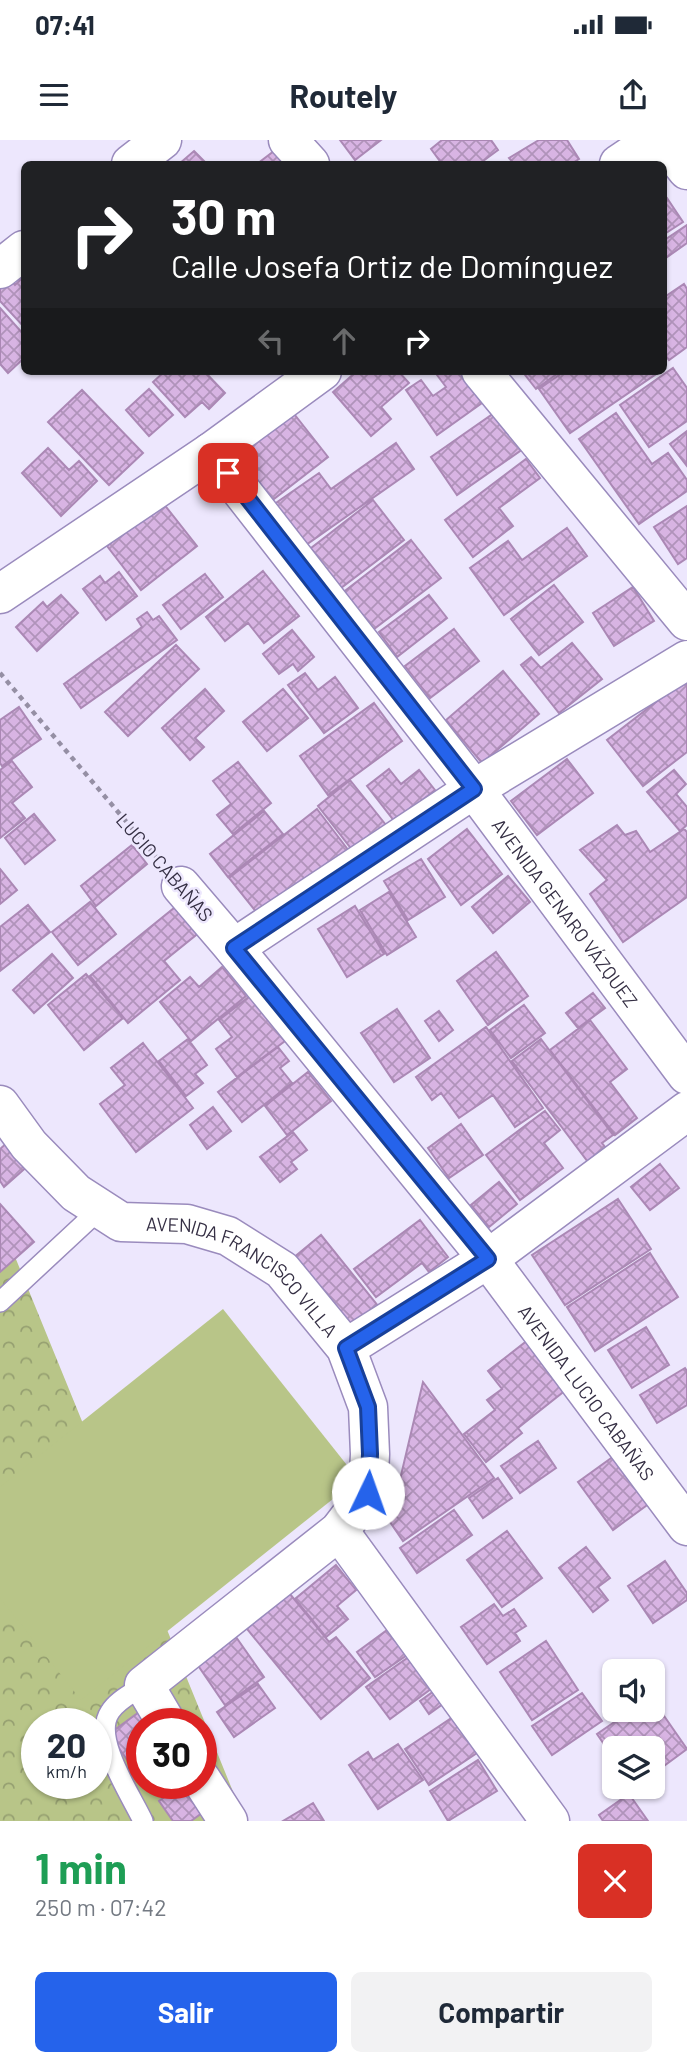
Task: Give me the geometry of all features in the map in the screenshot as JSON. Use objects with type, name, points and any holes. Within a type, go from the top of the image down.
[{"type":"street","points":[[135,161],[162,140]]},
{"type":"street","points":[[288,140],[307,161]]},
{"type":"street","points":[[624,161],[655,140]]},
{"type":"street","points":[[663,140],[687,170]]},
{"type":"street","points":[[0,269],[21,252]]},
{"type":"street","points":[[0,594],[211,452],[317,375]]},
{"type":"street","points":[[484,375],[687,621]]},
{"type":"street","name":"AVENIDA GENARO VÁZQUEZ","points":[[211,452],[474,789],[687,1075]]},
{"type":"street","points":[[234,948],[474,789],[687,660]]},
{"type":"street","name":"LUCIO CABAÑAS","points":[[181,886],[488,1259]]},
{"type":"street","name":"AVENIDA FRANCISCO VILLA","points":[[0,1105],[29,1145],[76,1193],[121,1222],[187,1224],[228,1236],[282,1270],[346,1348],[368,1407],[368,1493],[339,1531],[144,1685]]},
{"type":"street","points":[[346,1348],[488,1259],[687,1111]]},
{"type":"street","name":"AVENIDA LUCIO CABAÑAS","points":[[488,1259],[687,1526]]},
{"type":"street","points":[[339,1531],[550,1821]]},
{"type":"street","points":[[144,1685],[158,1708]]},
{"type":"street","points":[[214,1799],[228,1821]]},
{"type":"lane","points":[[0,1303],[100,1209]]},
{"type":"lane","points":[[144,1685],[109,1712],[103,1728],[110,1756],[144,1821]]},
{"type":"path","name":"LUCIO CABAÑAS","points":[[0,673],[181,886]]},
{"type":"green space","points":[[0,1220],[199,1708],[126,1708],[126,1799],[217,1799],[217,1752],[245,1821],[0,1821]]},
{"type":"green space","points":[[223,1309],[358,1479],[81,1700],[0,1598],[0,1487]]},
{"type":"building","points":[[340,140],[381,140],[355,160]]},
{"type":"building","points":[[442,140],[491,140],[498,150],[483,161],[440,161],[431,149]]},
{"type":"building","points":[[539,140],[567,140],[579,159],[512,161],[509,158]]},
{"type":"building","points":[[278,148],[289,161],[261,161]]},
{"type":"building","points":[[194,151],[204,161],[182,161]]},
{"type":"building","points":[[667,198],[683,222],[667,232]]},
{"type":"building","points":[[687,225],[687,243],[667,257],[667,238]]},
{"type":"building","points":[[4,272],[15,285],[21,279],[21,324],[0,301],[0,276]]},
{"type":"building","points":[[684,284],[687,289],[687,347],[669,360],[667,357],[667,295]]},
{"type":"building","points":[[0,308],[21,332],[21,361],[8,373],[0,364]]},
{"type":"building","points":[[673,368],[687,388],[687,421],[649,447],[620,405],[663,375],[667,375]]},
{"type":"building","points":[[161,375],[208,375],[225,393],[209,409],[202,402],[185,417],[153,382]]},
{"type":"building","points":[[352,375],[402,375],[409,383],[381,407],[391,419],[371,436],[333,392]]},
{"type":"building","points":[[437,375],[463,375],[482,403],[437,435],[406,390],[421,380],[433,396],[446,387]]},
{"type":"building","points":[[525,375],[555,375],[536,389]]},
{"type":"building","points":[[559,375],[655,375],[570,433],[539,389]]},
{"type":"building","points":[[149,389],[173,415],[149,436],[126,410]]},
{"type":"building","points":[[82,390],[143,453],[109,485],[48,422]]},
{"type":"building","points":[[291,410],[328,457],[270,502],[233,455]]},
{"type":"building","points":[[497,411],[523,449],[457,495],[431,457]]},
{"type":"building","points":[[616,413],[652,464],[668,453],[687,480],[687,491],[639,524],[579,439]]},
{"type":"building","points":[[687,431],[687,466],[670,444]]},
{"type":"building","points":[[396,443],[414,469],[303,547],[273,505],[319,473],[331,489]]},
{"type":"building","points":[[48,448],[69,470],[79,461],[97,481],[61,516],[22,473]]},
{"type":"building","points":[[526,459],[540,478],[499,508],[513,526],[473,557],[445,520]]},
{"type":"building","points":[[373,500],[404,540],[337,591],[306,552]]},
{"type":"building","points":[[163,503],[197,546],[141,590],[107,546]]},
{"type":"building","points":[[687,506],[687,558],[678,564],[654,527]]},
{"type":"building","points":[[567,528],[587,556],[504,615],[470,568],[508,541],[522,560]]},
{"type":"building","points":[[411,540],[441,578],[370,632],[341,594]]},
{"type":"building","points":[[263,571],[299,616],[264,643],[248,623],[225,641],[206,617]]},
{"type":"building","points":[[119,572],[137,596],[106,620],[83,589],[100,576],[105,583]]},
{"type":"building","points":[[205,574],[223,597],[181,629],[163,605]]},
{"type":"building","points":[[554,585],[583,622],[539,655],[511,619]]},
{"type":"building","points":[[633,587],[654,621],[614,646],[593,613]]},
{"type":"building","points":[[61,595],[78,613],[37,651],[16,627],[43,602],[47,607]]},
{"type":"building","points":[[429,595],[447,618],[397,657],[379,632]]},
{"type":"building","points":[[147,612],[153,620],[159,616],[177,640],[81,708],[64,684],[142,627],[137,619]]},
{"type":"building","points":[[454,629],[479,661],[430,698],[405,666]]},
{"type":"building","points":[[292,630],[314,657],[298,671],[293,664],[279,674],[263,654]]},
{"type":"building","points":[[572,643],[602,679],[559,713],[521,665],[531,657],[541,668]]},
{"type":"building","points":[[176,645],[199,669],[128,736],[105,712]]},
{"type":"building","points":[[503,671],[539,714],[482,763],[446,720]]},
{"type":"building","points":[[305,673],[318,690],[335,677],[358,708],[324,733],[288,685]]},
{"type":"building","points":[[687,678],[687,752],[643,786],[607,740]]},
{"type":"building","points":[[205,689],[224,711],[195,738],[204,747],[190,760],[162,728]]},
{"type":"building","points":[[283,689],[308,718],[267,751],[243,722]]},
{"type":"building","points":[[374,703],[402,741],[328,795],[300,756]]},
{"type":"building","points":[[19,707],[41,739],[2,766],[0,720]]},
{"type":"building","points":[[567,759],[593,793],[537,835],[511,801]]},
{"type":"building","points":[[12,761],[32,787],[12,803],[25,818],[0,838],[0,770]]},
{"type":"building","points":[[238,762],[271,803],[233,834],[217,815],[231,804],[213,781]]},
{"type":"building","points":[[389,769],[401,784],[419,770],[435,790],[395,822],[367,786]]},
{"type":"building","points":[[674,770],[686,784],[676,794],[687,807],[687,825],[680,831],[647,792]]},
{"type":"building","points":[[350,780],[386,825],[353,851],[318,806]]},
{"type":"building","points":[[317,809],[349,851],[262,919],[229,878]]},
{"type":"building","points":[[264,811],[283,834],[228,877],[210,854]]},
{"type":"building","points":[[34,814],[55,840],[25,864],[5,838]]},
{"type":"building","points":[[617,825],[625,835],[636,831],[650,852],[684,829],[687,832],[687,897],[623,942],[590,894],[607,880],[580,850]]},
{"type":"building","points":[[467,829],[502,874],[461,905],[428,859]]},
{"type":"building","points":[[132,845],[147,864],[96,906],[81,886]]},
{"type":"building","points":[[421,859],[445,897],[408,920],[384,881]]},
{"type":"building","points":[[0,869],[17,890],[0,904]]},
{"type":"building","points":[[508,876],[530,902],[493,933],[472,907]]},
{"type":"building","points":[[389,892],[416,937],[387,955],[360,910]]},
{"type":"building","points":[[90,902],[116,934],[78,965],[52,932]]},
{"type":"building","points":[[179,904],[201,931],[164,961],[180,980],[128,1023],[90,976]]},
{"type":"building","points":[[28,905],[50,932],[0,971],[0,927]]},
{"type":"building","points":[[355,906],[384,954],[347,977],[318,929]]},
{"type":"building","points":[[496,952],[528,996],[488,1025],[457,981]]},
{"type":"building","points":[[52,954],[73,978],[34,1013],[13,990]]},
{"type":"building","points":[[222,967],[246,996],[191,1041],[160,1002],[190,977],[199,987]]},
{"type":"building","points":[[86,974],[123,1018],[84,1050],[48,1005]]},
{"type":"building","points":[[593,993],[605,1008],[578,1028],[566,1013]]},
{"type":"building","points":[[250,996],[285,1041],[237,1077],[216,1049],[232,1037],[219,1020]]},
{"type":"building","points":[[524,1005],[545,1033],[511,1058],[490,1030]]},
{"type":"building","points":[[397,1009],[430,1058],[394,1082],[361,1033]]},
{"type":"building","points":[[439,1011],[453,1030],[439,1041],[425,1021]]},
{"type":"building","points":[[590,1020],[627,1069],[610,1082],[637,1118],[615,1135],[550,1050]]},
{"type":"building","points":[[486,1027],[543,1108],[515,1127],[493,1095],[459,1118],[441,1093],[432,1100],[416,1077]]},
{"type":"building","points":[[188,1039],[207,1065],[195,1074],[203,1083],[186,1096],[159,1061]]},
{"type":"building","points":[[541,1039],[613,1135],[602,1143],[606,1148],[588,1162],[512,1061]]},
{"type":"building","points":[[143,1043],[193,1108],[136,1152],[100,1104],[125,1085],[111,1068]]},
{"type":"building","points":[[278,1047],[289,1061],[280,1068],[292,1083],[242,1122],[218,1092]]},
{"type":"building","points":[[308,1072],[331,1101],[287,1135],[265,1106]]},
{"type":"building","points":[[213,1107],[231,1131],[207,1149],[190,1125]]},
{"type":"building","points":[[545,1111],[560,1130],[544,1143],[563,1168],[520,1200],[486,1155]]},
{"type":"building","points":[[461,1124],[483,1155],[449,1178],[428,1148]]},
{"type":"building","points":[[293,1132],[307,1150],[291,1162],[297,1169],[280,1182],[260,1157]]},
{"type":"building","points":[[17,1134],[38,1157],[4,1187],[0,1181],[0,1149]]},
{"type":"building","points":[[660,1164],[679,1188],[650,1210],[631,1187]]},
{"type":"building","points":[[499,1182],[517,1204],[489,1227],[471,1205]]},
{"type":"building","points":[[618,1199],[651,1249],[565,1305],[532,1255]]},
{"type":"building","points":[[0,1204],[34,1242],[0,1272]]},
{"type":"building","points":[[420,1220],[448,1257],[429,1272],[422,1263],[376,1297],[354,1269]]},
{"type":"building","points":[[321,1235],[379,1307],[344,1335],[286,1264]]},
{"type":"building","points":[[650,1253],[678,1297],[595,1351],[567,1307]]},
{"type":"building","points":[[646,1327],[669,1365],[632,1388],[608,1350]]},
{"type":"building","points":[[528,1340],[567,1389],[518,1428],[522,1433],[486,1462],[464,1434],[495,1410],[487,1400],[502,1389],[488,1371]]},
{"type":"building","points":[[685,1368],[687,1405],[657,1423],[640,1395]]},
{"type":"building","points":[[423,1382],[494,1478],[403,1541],[390,1522]]},
{"type":"building","points":[[538,1441],[556,1468],[520,1493],[501,1466]]},
{"type":"building","points":[[621,1451],[650,1503],[613,1530],[578,1482]]},
{"type":"building","points":[[498,1478],[512,1498],[483,1518],[469,1498]]},
{"type":"building","points":[[454,1510],[472,1535],[417,1573],[400,1548]]},
{"type":"building","points":[[507,1531],[542,1578],[502,1607],[467,1560]]},
{"type":"building","points":[[586,1547],[610,1578],[598,1587],[608,1600],[593,1612],[559,1568]]},
{"type":"building","points":[[665,1561],[687,1593],[687,1600],[653,1623],[628,1586]]},
{"type":"building","points":[[336,1565],[356,1590],[337,1606],[348,1619],[326,1637],[295,1599]]},
{"type":"building","points":[[281,1583],[329,1642],[336,1637],[370,1678],[321,1719],[238,1618]]},
{"type":"building","points":[[494,1604],[503,1616],[514,1609],[526,1626],[515,1633],[520,1641],[487,1664],[461,1627]]},
{"type":"building","points":[[394,1625],[413,1651],[375,1677],[357,1652]]},
{"type":"building","points":[[236,1637],[264,1677],[225,1705],[197,1664]]},
{"type":"building","points":[[546,1641],[578,1690],[532,1720],[500,1672]]},
{"type":"building","points":[[413,1654],[435,1686],[390,1719],[366,1687]]},
{"type":"building","points":[[258,1684],[275,1708],[234,1737],[217,1712]]},
{"type":"building","points":[[434,1691],[443,1704],[429,1714],[420,1701]]},
{"type":"building","points":[[582,1693],[602,1721],[552,1755],[532,1726]]},
{"type":"building","points":[[459,1713],[483,1749],[429,1785],[405,1749]]},
{"type":"building","points":[[665,1717],[687,1749],[665,1765],[665,1736],[602,1736],[602,1741],[597,1734],[614,1722],[665,1722]]},
{"type":"building","points":[[126,1722],[126,1758],[112,1738],[112,1732]]},
{"type":"building","points":[[398,1744],[423,1780],[378,1809],[349,1765],[368,1752],[373,1760]]},
{"type":"building","points":[[478,1760],[497,1791],[448,1821],[430,1791]]},
{"type":"building","points":[[197,1799],[206,1810],[191,1821],[173,1821],[159,1801]]},
{"type":"building","points":[[622,1799],[633,1799],[648,1821],[603,1821],[599,1815]]},
{"type":"building","points":[[313,1803],[324,1821],[283,1821]]},
{"type":"route","points":[[228,473],[474,789],[234,948],[488,1259],[346,1348],[368,1407],[368,1493]]}]
